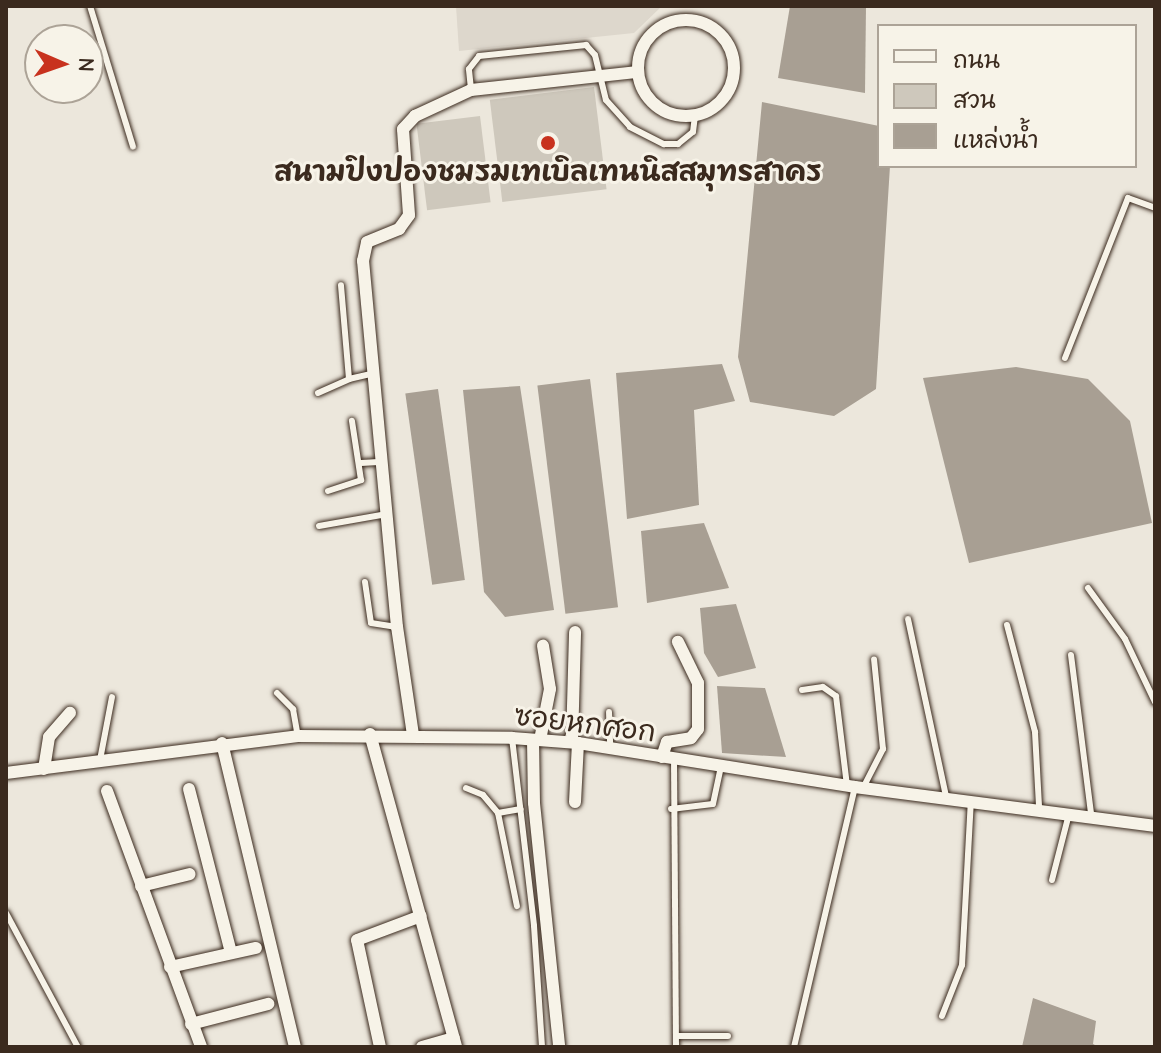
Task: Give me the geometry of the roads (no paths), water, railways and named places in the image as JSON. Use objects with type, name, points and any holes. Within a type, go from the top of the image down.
[{"type":"street","points":[[697,21],[700,6]]},
{"type":"street","points":[[697,21],[721,35],[733,69],[719,102],[695,115],[669,113],[654,103],[638,72],[643,45],[655,31],[670,22],[697,21]]},
{"type":"street","points":[[413,735],[397,627],[364,249],[374,238],[399,229],[409,215],[403,129],[415,116],[471,90],[638,72]]},
{"type":"street","points":[[575,632],[575,802]]},
{"type":"street","points":[[670,761],[667,742],[691,738],[698,729],[698,683],[678,642]]},
{"type":"street","points":[[543,646],[550,689],[534,748],[559,1047]]},
{"type":"street","points":[[44,769],[49,737],[70,713]]},
{"type":"street","name":"ซอยหกศอก","points":[[6,773],[223,748],[298,736],[371,745],[413,735],[512,742],[534,748],[576,745],[610,748],[720,771],[855,789],[1039,807],[1155,826]]},
{"type":"street","points":[[371,745],[455,1043],[422,1047]]},
{"type":"street","points":[[223,748],[295,1047]]},
{"type":"street","points":[[189,789],[231,953]]},
{"type":"street","points":[[107,791],[201,1047]]},
{"type":"street","points":[[141,886],[190,874]]},
{"type":"street","points":[[380,1047],[357,940],[421,916]]},
{"type":"street","points":[[170,967],[256,948]]},
{"type":"street","points":[[191,1024],[268,1004]]},
{"type":"lane","points":[[90,6],[133,147]]},
{"type":"lane","points":[[471,90],[469,69],[479,56],[586,45],[595,55],[599,75],[615,113],[649,138],[664,144],[686,141],[695,115]]},
{"type":"lane","points":[[1065,358],[1128,198],[1155,208]]},
{"type":"lane","points":[[341,285],[349,379]]},
{"type":"lane","points":[[318,393],[349,379],[374,373]]},
{"type":"lane","points":[[328,491],[361,480],[361,463],[352,421]]},
{"type":"lane","points":[[361,463],[383,462]]},
{"type":"lane","points":[[319,526],[387,514]]},
{"type":"lane","points":[[365,582],[371,623],[397,627]]},
{"type":"lane","points":[[1088,588],[1125,639],[1155,702]]},
{"type":"lane","points":[[908,619],[946,797]]},
{"type":"lane","points":[[1007,625],[1035,732],[1039,807]]},
{"type":"lane","points":[[1071,655],[1086,745],[1091,814]]},
{"type":"lane","points":[[855,789],[883,749],[874,659]]},
{"type":"lane","points":[[794,1047],[855,789],[836,696],[823,687],[802,690]]},
{"type":"lane","points":[[277,693],[293,709],[298,736]]},
{"type":"lane","points":[[99,761],[112,697]]},
{"type":"lane","points":[[609,712],[610,748]]},
{"type":"lane","points":[[512,742],[542,1047]]},
{"type":"lane","points":[[670,761],[673,782],[676,1047]]},
{"type":"lane","points":[[671,809],[708,807],[717,791],[720,771]]},
{"type":"lane","points":[[466,788],[491,802],[498,813],[517,906]]},
{"type":"lane","points":[[942,1016],[962,965],[971,800]]},
{"type":"lane","points":[[498,813],[521,809]]},
{"type":"lane","points":[[1052,880],[1069,811]]},
{"type":"lane","points":[[6,913],[78,1047]]},
{"type":"lane","points":[[676,1036],[728,1036]]},
{"type":"water","points":[[790,6],[866,6],[865,93],[778,78]]},
{"type":"water","points":[[762,102],[877,126],[877,168],[890,168],[876,389],[834,416],[750,402],[738,357]]},
{"type":"water","points":[[722,364],[735,401],[694,410],[699,505],[627,519],[616,373]]},
{"type":"water","points":[[1016,367],[1088,379],[1130,421],[1152,523],[969,563],[923,378]]},
{"type":"water","points":[[590,379],[618,607],[565,614],[537,385]]},
{"type":"water","points":[[520,386],[554,610],[505,617],[484,592],[463,390]]},
{"type":"water","points":[[438,389],[465,580],[432,585],[405,394]]},
{"type":"water","points":[[704,523],[729,588],[647,603],[641,531]]},
{"type":"water","points":[[736,604],[756,668],[718,677],[704,653],[700,608]]},
{"type":"water","points":[[717,686],[765,688],[786,757],[722,753]]},
{"type":"water","points":[[1033,998],[1096,1021],[1093,1044],[1099,1047],[1022,1047]]},
{"type":"place","name":"สนามปิงปองชมรมเทเบิลเทนนิสสมุทรสาคร","points":[[548,143]]}]
